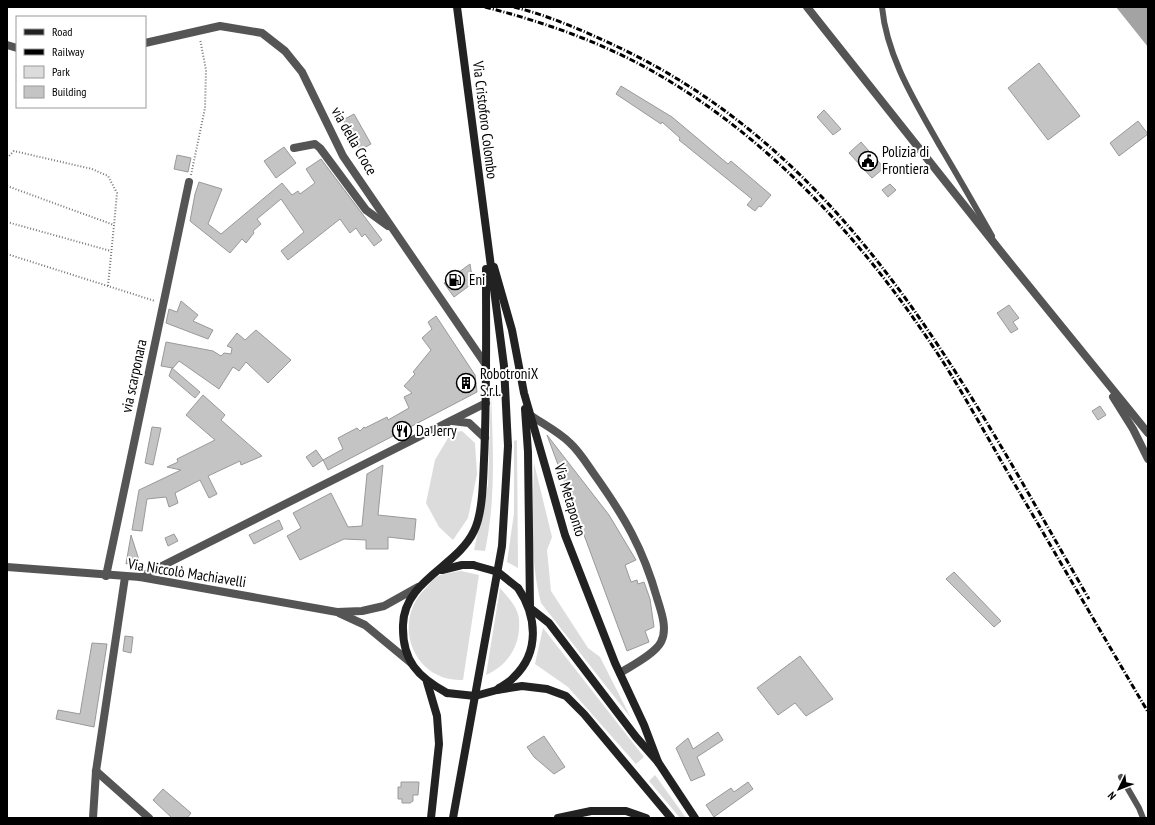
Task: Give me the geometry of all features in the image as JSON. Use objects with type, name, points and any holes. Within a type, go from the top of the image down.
[{"type":"main road","name":"Via Cristoforo Colombo","points":[[457,7],[486,237]]},
{"type":"main road","points":[[486,237],[485,438],[482,493],[475,530],[465,546],[436,573],[418,587],[409,601],[403,623],[403,642],[411,663],[427,682],[448,693],[475,696],[497,690],[522,686],[547,689],[566,696],[584,714],[671,818]]},
{"type":"main road","points":[[453,818],[502,546],[508,446],[504,366],[486,237]]},
{"type":"main road","name":"Via Metaponto","points":[[486,237],[512,330],[524,393],[565,535],[620,673],[644,725],[658,762]]},
{"type":"main road","points":[[497,690],[514,678],[527,659],[533,643],[534,632],[530,608],[528,452],[524,393]]},
{"type":"main road","points":[[436,573],[450,567],[473,565],[498,572],[518,588],[530,608],[549,623],[636,737],[658,762],[695,818]]},
{"type":"main road","points":[[427,682],[437,716],[439,744],[431,818]]},
{"type":"main road","points":[[558,818],[591,811],[626,811],[646,818]]},
{"type":"street","points":[[808,7],[1002,253],[1148,433]]},
{"type":"street","name":"via della Croce","points":[[146,43],[220,26],[262,33],[285,51],[302,72],[343,156],[486,365]]},
{"type":"street","points":[[294,148],[315,144],[320,148],[366,210],[393,230]]},
{"type":"street","name":"via scarponara","points":[[106,576],[190,182]]},
{"type":"street","points":[[1094,366],[1133,429],[1148,459]]},
{"type":"street","points":[[140,578],[486,403]]},
{"type":"street","points":[[530,415],[570,443],[591,470],[629,527],[642,551],[651,576],[661,609],[664,629],[661,643],[649,655],[620,673]]},
{"type":"street","points":[[452,420],[470,423],[485,438]]},
{"type":"street","name":"Via Niccolò Machiavelli","points":[[7,567],[140,578],[337,612]]},
{"type":"street","points":[[93,818],[96,771],[125,577]]},
{"type":"street","points":[[337,612],[362,611],[384,606],[418,587]]},
{"type":"street","points":[[337,612],[365,624],[411,663]]},
{"type":"street","points":[[96,771],[149,818]]},
{"type":"lane","points":[[882,7],[889,40],[900,71],[918,107],[1002,253]]},
{"type":"lane","points":[[1120,777],[1139,808],[1143,818]]},
{"type":"path","points":[[190,182],[205,108],[206,70],[198,31]]},
{"type":"path","points":[[7,158],[14,152],[92,169],[108,176],[117,193],[108,286]]},
{"type":"path","points":[[7,186],[114,225]]},
{"type":"path","points":[[7,222],[111,251]]},
{"type":"path","points":[[7,254],[164,304]]},
{"type":"green space","points":[[491,393],[493,473],[491,512],[485,551],[474,550],[488,485]]},
{"type":"green space","points":[[462,431],[475,443],[477,474],[468,518],[453,540],[439,527],[426,503],[435,460],[451,433]]},
{"type":"green space","points":[[517,440],[518,568],[507,562],[514,513],[514,441]]},
{"type":"green space","points":[[534,463],[552,537],[547,550],[551,591],[588,648],[600,657],[631,718],[541,603],[537,586],[533,551]]},
{"type":"green space","points":[[461,571],[479,575],[463,680],[446,678],[431,671],[420,660],[412,647],[409,632],[410,616],[416,601],[434,579],[440,575]]},
{"type":"green space","points":[[500,588],[512,603],[519,616],[518,638],[512,653],[507,660],[494,671],[486,675]]},
{"type":"green space","points":[[543,628],[644,757],[636,764],[568,687],[535,664]]},
{"type":"green space","points":[[655,775],[686,818],[680,818],[649,781]]},
{"type":"shaded area","points":[[1116,7],[1148,7],[1148,47]]},
{"type":"building","points":[[1039,63],[1080,116],[1048,140],[1008,88]]},
{"type":"building","points":[[621,86],[672,117],[728,164],[731,161],[771,195],[761,207],[759,206],[755,211],[747,205],[752,199],[679,140],[680,138],[662,122],[661,124],[616,94]]},
{"type":"building","points":[[824,110],[841,129],[833,135],[817,117]]},
{"type":"building","points":[[354,114],[371,144],[360,150],[343,120]]},
{"type":"building","points":[[1138,121],[1148,134],[1119,156],[1110,143]]},
{"type":"building","points":[[861,142],[884,168],[872,178],[849,153]]},
{"type":"building","points":[[284,147],[296,163],[276,178],[264,161]]},
{"type":"building","points":[[177,155],[191,158],[188,172],[174,169]]},
{"type":"building","points":[[321,159],[382,240],[374,246],[365,234],[362,237],[356,228],[350,233],[340,219],[288,260],[281,251],[304,232],[281,199],[257,219],[261,224],[253,231],[254,233],[246,243],[242,239],[230,253],[190,221],[199,182],[222,189],[208,224],[221,234],[282,183],[292,195],[298,191],[300,194],[315,183],[306,169]]},
{"type":"building","points":[[890,184],[896,190],[888,197],[882,190]]},
{"type":"building","points":[[470,264],[473,283],[454,297],[444,283]]},
{"type":"building","points":[[181,301],[198,315],[193,321],[213,330],[208,339],[166,323],[169,309],[177,312]]},
{"type":"building","points":[[1009,305],[1019,318],[1013,322],[1018,329],[1011,333],[997,313]]},
{"type":"building","points":[[436,316],[475,375],[477,392],[328,470],[323,460],[343,449],[338,438],[357,428],[360,431],[364,427],[365,428],[387,417],[388,420],[409,408],[404,397],[412,393],[404,386],[415,374],[413,372],[431,350],[422,338],[432,329],[428,322]]},
{"type":"building","points":[[256,330],[291,360],[268,383],[246,362],[239,371],[233,367],[219,389],[179,361],[173,368],[161,366],[166,342],[213,351],[221,356],[224,353],[231,354],[232,348],[227,346],[237,333],[245,340]]},
{"type":"building","points":[[172,368],[200,392],[195,398],[169,376]]},
{"type":"building","points":[[203,395],[225,415],[221,420],[262,456],[241,465],[240,461],[208,476],[217,494],[209,498],[200,480],[175,493],[178,503],[169,507],[166,497],[147,499],[142,531],[132,530],[139,490],[181,470],[167,467],[178,462],[177,459],[215,440],[186,415]]},
{"type":"building","points":[[1100,406],[1106,415],[1098,420],[1092,411]]},
{"type":"building","points":[[152,427],[161,428],[153,465],[145,463]]},
{"type":"building","points":[[547,435],[609,515],[636,560],[625,565],[631,582],[637,580],[638,584],[644,582],[650,599],[654,627],[645,631],[649,642],[627,651]]},
{"type":"building","points":[[316,450],[323,460],[313,467],[306,457]]},
{"type":"building","points":[[383,465],[378,515],[416,519],[414,540],[388,537],[388,549],[366,549],[366,540],[344,539],[300,560],[287,536],[301,528],[293,513],[331,493],[348,527],[362,526],[367,474]]},
{"type":"building","points":[[279,520],[283,529],[254,544],[249,535]]},
{"type":"building","points":[[174,534],[178,541],[168,546],[165,538]]},
{"type":"building","points":[[131,535],[139,560],[126,564]]},
{"type":"building","points":[[954,572],[1001,621],[994,627],[946,579]]},
{"type":"building","points":[[125,636],[133,637],[131,653],[123,651]]},
{"type":"building","points":[[92,643],[107,644],[94,727],[56,719],[58,710],[80,714]]},
{"type":"building","points":[[800,656],[833,699],[806,716],[795,703],[778,715],[757,688]]},
{"type":"building","points":[[718,732],[723,740],[697,757],[705,775],[691,781],[676,748],[688,738],[693,749]]},
{"type":"building","points":[[544,736],[565,767],[554,774],[534,757],[527,747]]},
{"type":"building","points":[[401,782],[419,782],[418,795],[413,795],[413,801],[410,803],[402,803],[402,799],[398,799],[398,787],[401,787]]},
{"type":"building","points":[[748,782],[753,789],[714,817],[706,805],[731,788],[734,792]]},
{"type":"building","points":[[163,789],[191,813],[187,818],[172,818],[153,800]]},
{"type":"railway","points":[[485,7],[529,19],[593,42],[654,72],[698,100],[740,130],[817,200],[852,239],[885,280],[945,365],[1148,712]]},
{"type":"railway","points":[[514,7],[554,19],[618,47],[701,94],[773,150],[838,214],[895,284],[947,360],[996,438],[1089,599]]},
{"type":"place","name":"Polizia di Frontiera","points":[[868,161]]},
{"type":"place","name":"Eni","points":[[455,280]]},
{"type":"place","name":"RobotroniX S.r.l.","points":[[466,383]]},
{"type":"place","name":"Da Jerry","points":[[402,431]]}]
